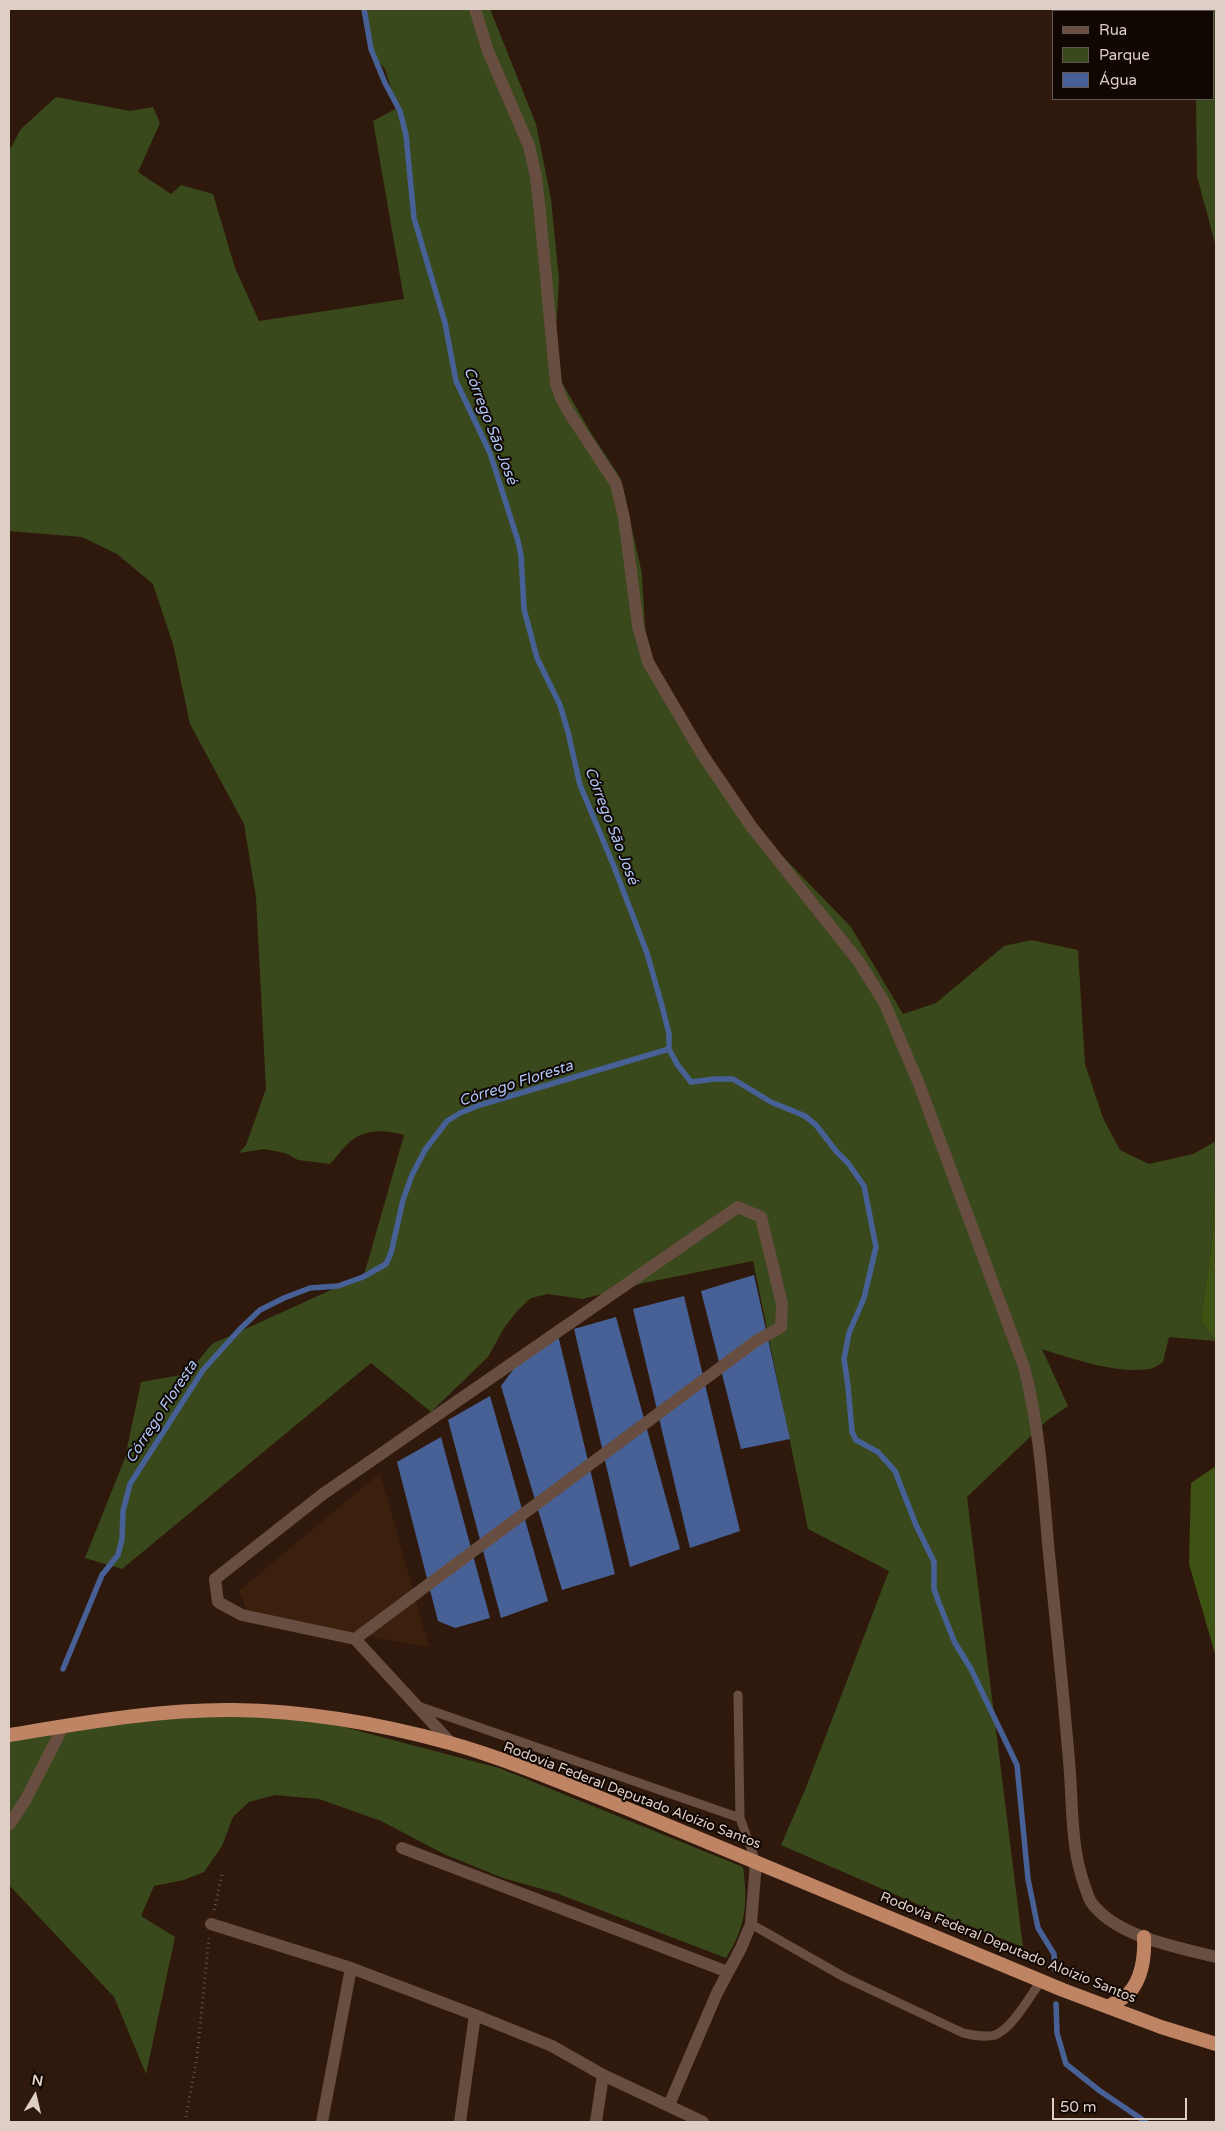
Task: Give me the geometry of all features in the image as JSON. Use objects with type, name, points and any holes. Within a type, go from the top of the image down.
[{"type":"highway","name":"Rodovia Federal Deputado Aloízio Santos","points":[[9,1735],[162,1713],[234,1710],[299,1714],[364,1724],[451,1744],[565,1784],[1041,1981],[1187,2036],[1216,2044]]},
{"type":"highway","points":[[1108,2007],[1128,1994],[1134,1985],[1142,1968],[1145,1952],[1144,1937]]},
{"type":"street","points":[[475,9],[488,51],[529,146],[536,177],[556,384],[568,411],[616,484],[624,518],[638,626],[648,662],[702,754],[751,826],[859,962],[884,1002],[919,1084],[1015,1340],[1030,1391],[1040,1459],[1063,1686],[1074,1846],[1082,1879],[1091,1901],[1110,1921],[1144,1937],[1174,1947],[1216,1957]]},
{"type":"street","points":[[355,1638],[756,1341],[781,1327],[782,1304],[761,1217],[738,1207],[323,1494],[215,1579],[218,1602],[242,1615],[355,1638],[451,1744]]},
{"type":"street","points":[[9,1825],[26,1799],[63,1726]]},
{"type":"street","points":[[402,1848],[728,1972]]},
{"type":"street","points":[[669,2105],[751,1924],[756,1862]]},
{"type":"street","points":[[211,1924],[351,1968],[475,2014],[552,2046],[603,2075],[704,2122]]},
{"type":"street","points":[[322,2122],[351,1968]]},
{"type":"street","points":[[460,2122],[475,2014]]},
{"type":"street","points":[[596,2122],[603,2075]]},
{"type":"lane","points":[[738,1695],[740,1818],[756,1862]]},
{"type":"lane","points":[[418,1706],[740,1818]]},
{"type":"lane","points":[[751,1924],[844,1977],[963,2034],[980,2037],[995,2035],[1007,2028],[1041,1981]]},
{"type":"path","points":[[185,2122],[197,2057],[211,1924],[223,1872]]},
{"type":"shaded area","points":[[380,1473],[429,1647],[248,1615],[239,1591]]},
{"type":"green space","points":[[365,9],[490,9],[536,124],[551,199],[559,278],[555,350],[560,379],[591,433],[621,479],[642,574],[647,663],[742,814],[851,927],[903,1014],[936,1003],[1004,946],[1031,940],[1078,950],[1085,1064],[1103,1118],[1120,1150],[1149,1164],[1193,1154],[1216,1141],[1213,1233],[1201,1320],[1216,1341],[1169,1337],[1163,1362],[1151,1369],[1136,1370],[1095,1365],[1042,1349],[1068,1406],[1049,1419],[967,1497],[1023,1947],[947,1917],[781,1845],[805,1790],[889,1571],[808,1529],[753,1261],[644,1283],[583,1299],[548,1294],[531,1298],[518,1310],[504,1328],[488,1357],[431,1412],[371,1363],[122,1569],[85,1558],[125,1458],[141,1382],[187,1374],[212,1344],[364,1275],[404,1135],[383,1131],[363,1134],[348,1143],[330,1164],[298,1160],[285,1153],[264,1149],[239,1153],[246,1145],[266,1089],[256,897],[244,824],[190,724],[173,644],[153,584],[117,554],[82,537],[9,531],[9,151],[21,129],[56,97],[130,111],[153,107],[160,123],[138,172],[171,194],[181,185],[213,194],[235,268],[259,321],[404,299],[373,121],[397,108],[385,69],[371,53]]},
{"type":"green space","points":[[1216,9],[1216,247],[1197,176],[1196,100],[1215,100],[1215,10],[1196,10]]},
{"type":"green space","points":[[1215,1167],[1216,1341],[1201,1320],[1213,1233]]},
{"type":"green space","points":[[1216,1466],[1216,1657],[1189,1564],[1191,1483]]},
{"type":"green space","points":[[185,1711],[321,1721],[499,1768],[743,1867],[745,1904],[738,1936],[726,1958],[556,1893],[503,1878],[446,1855],[381,1821],[319,1799],[275,1795],[249,1802],[233,1817],[222,1846],[204,1872],[184,1880],[154,1886],[141,1916],[175,1937],[146,2074],[114,1997],[9,1885],[9,1730]]},
{"type":"water","points":[[754,1275],[790,1439],[741,1449],[701,1291]]},
{"type":"water","points":[[684,1296],[740,1531],[690,1548],[633,1309]]},
{"type":"water","points":[[616,1317],[680,1549],[630,1567],[574,1329]]},
{"type":"water","points":[[558,1335],[615,1574],[562,1590],[501,1386],[534,1342]]},
{"type":"water","points":[[490,1396],[548,1601],[501,1618],[448,1420]]},
{"type":"water","points":[[441,1437],[490,1618],[455,1628],[438,1621],[397,1462]]},
{"type":"waterway","name":"Córrego São José","points":[[364,9],[371,49],[385,83],[400,111],[406,135],[414,218],[445,323],[456,381],[490,453],[518,541],[521,555],[524,609],[537,658],[560,705],[580,785],[647,953],[669,1034],[669,1049],[677,1064],[691,1082],[733,1079],[771,1102],[805,1116],[816,1125],[848,1163],[864,1186],[876,1247],[864,1298],[849,1333],[844,1359],[852,1432],[856,1440],[878,1452],[895,1471],[916,1525],[934,1562],[934,1589],[955,1643],[971,1669],[1017,1765],[1028,1879],[1038,1928],[1054,1954],[1055,1970]]},
{"type":"waterway","name":"Córrego Floresta","points":[[63,1669],[102,1575],[118,1555],[122,1539],[123,1511],[130,1484],[203,1370],[240,1329],[260,1310],[284,1298],[310,1288],[338,1286],[363,1277],[386,1264],[391,1253],[403,1200],[412,1175],[425,1150],[447,1121],[460,1113],[480,1105],[669,1049]]},
{"type":"waterway","points":[[1056,2004],[1057,2033],[1066,2064],[1100,2091],[1146,2122]]}]
